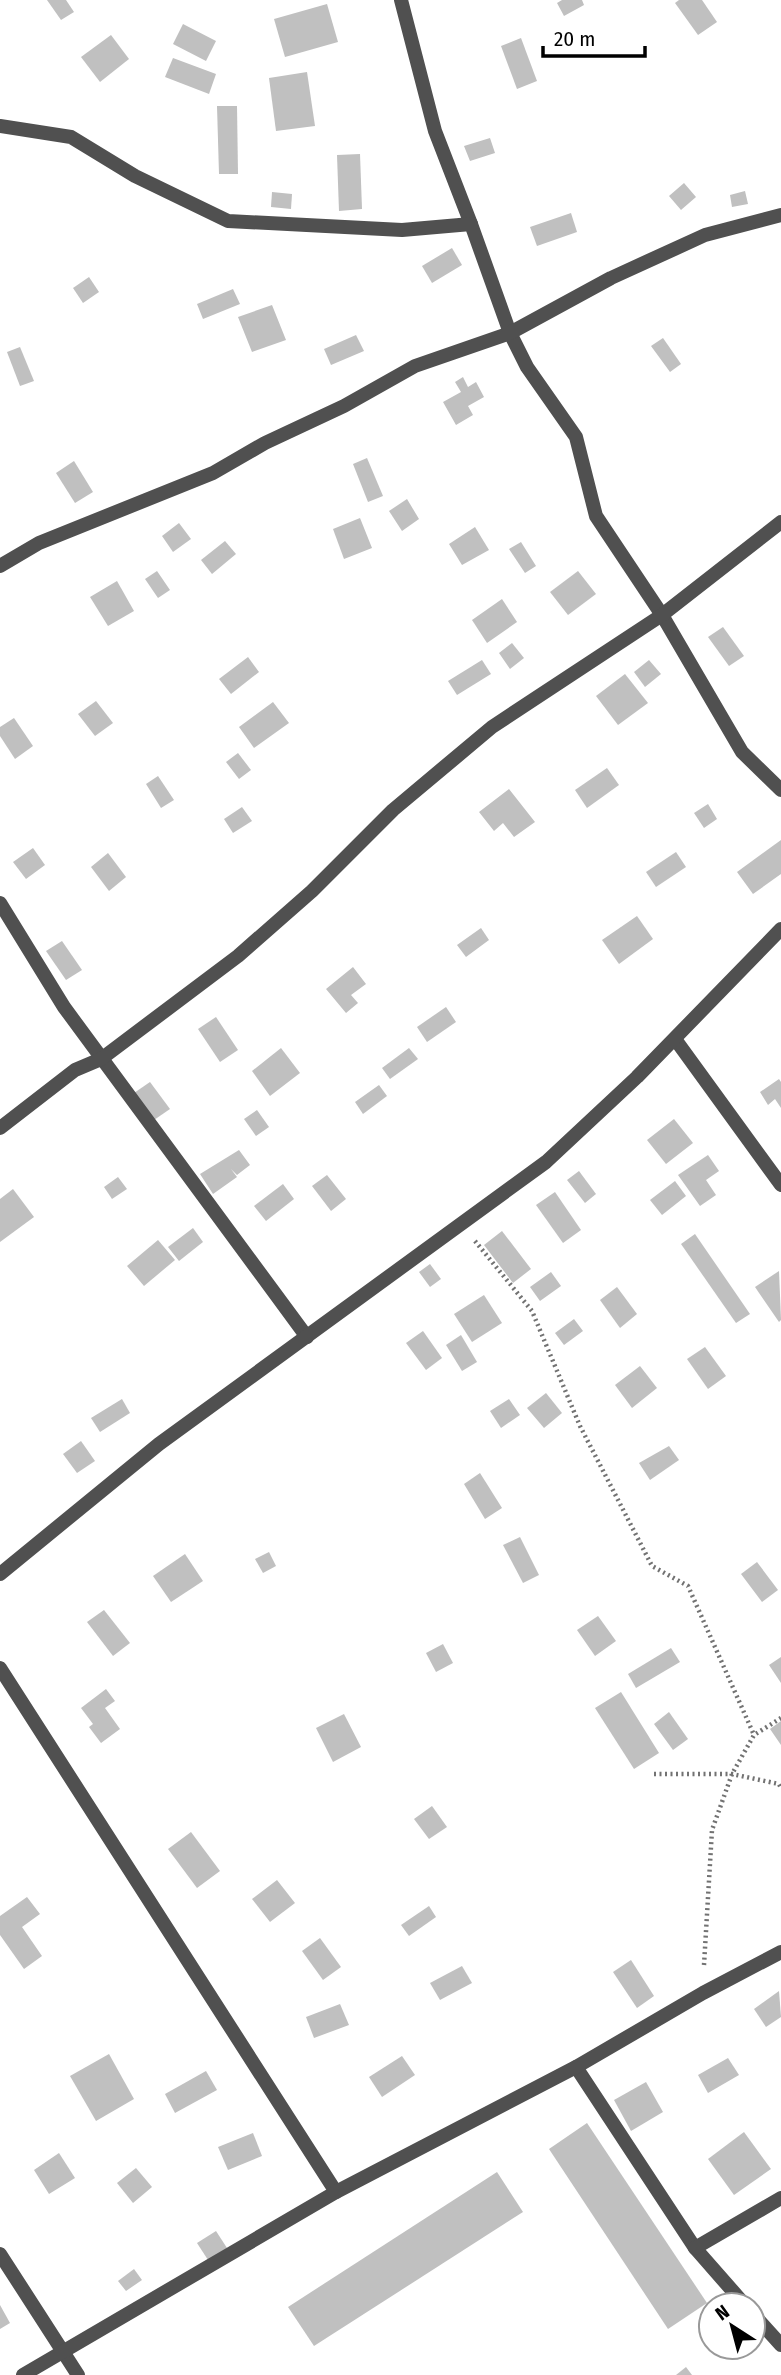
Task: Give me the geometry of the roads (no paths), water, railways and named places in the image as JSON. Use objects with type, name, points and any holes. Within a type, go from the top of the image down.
[{"type":"street","points":[[401,0],[435,131],[510,333],[527,367],[576,437],[596,516],[662,615],[742,752],[781,790]]},
{"type":"street","points":[[0,126],[71,137],[135,176],[228,221],[402,230],[471,223]]},
{"type":"street","points":[[0,566],[39,543],[213,473],[265,443],[344,406],[415,366],[510,333],[611,278],[705,235],[781,215]]},
{"type":"street","points":[[0,1128],[67,1076],[94,1059],[101,1059],[238,956],[312,891],[393,810],[492,727],[662,615],[781,522]]},
{"type":"street","points":[[0,903],[64,1007],[307,1337]]},
{"type":"street","points":[[0,1574],[159,1444],[475,1216],[546,1161],[675,1039],[764,942],[781,929]]},
{"type":"street","points":[[675,1039],[781,1185]]},
{"type":"street","points":[[0,1668],[336,2192]]},
{"type":"street","points":[[23,2375],[336,2192],[576,2067],[702,1993],[781,1952]]},
{"type":"street","points":[[576,2067],[695,2248],[733,2291]]},
{"type":"street","points":[[695,2248],[781,2199]]},
{"type":"street","points":[[0,2254],[78,2375]]},
{"type":"street","points":[[767,2330],[781,2345]]}]
